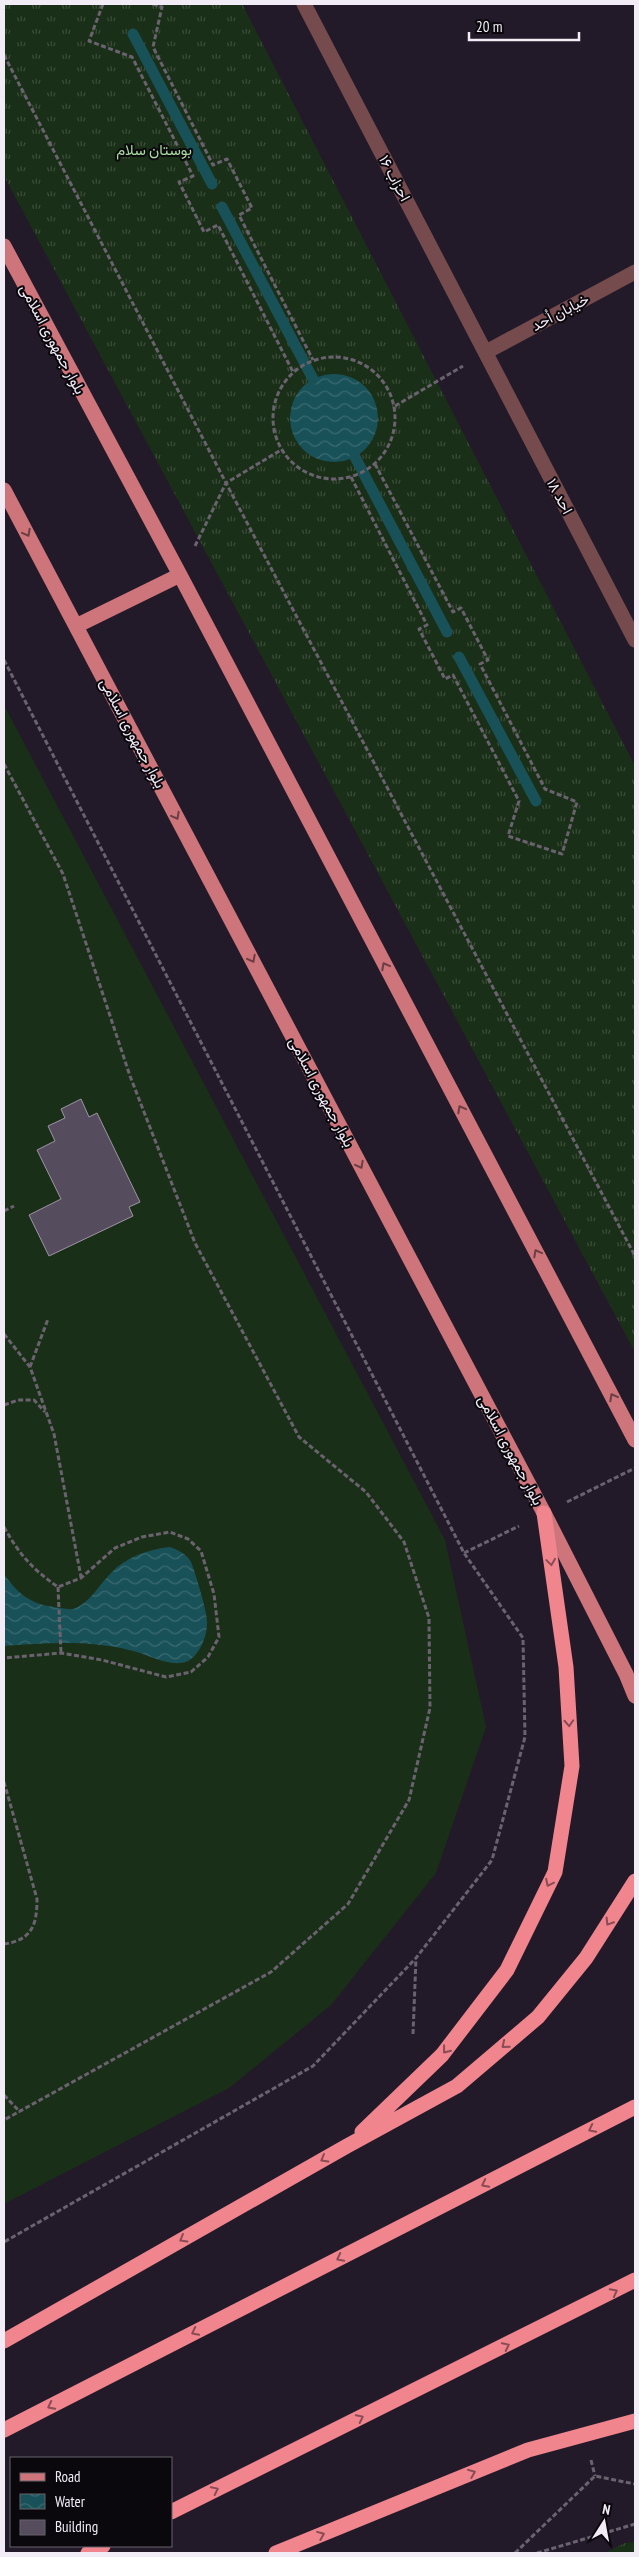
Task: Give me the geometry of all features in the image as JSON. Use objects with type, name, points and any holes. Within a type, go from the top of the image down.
[{"type":"highway","points":[[347,2146],[442,2055],[507,1970],[555,1872],[572,1766],[566,1667],[544,1513]]},
{"type":"highway","points":[[4,2341],[347,2146],[457,2086],[538,2018],[586,1958],[635,1881]]},
{"type":"highway","points":[[4,2430],[635,2107]]},
{"type":"highway","points":[[172,2512],[635,2280]]},
{"type":"highway","points":[[276,2553],[528,2450],[635,2421]]},
{"type":"highway","points":[[88,2553],[101,2547]]},
{"type":"main road","name":"بلوار جمهوری اسلامی","points":[[4,246],[180,575],[635,1440]]},
{"type":"main road","name":"بلوار جمهوری اسلامی","points":[[4,490],[544,1513],[626,1674],[635,1696]]},
{"type":"main road","points":[[76,626],[180,575]]},
{"type":"street","name":"احزاب ۱۶","points":[[304,4],[486,352]]},
{"type":"street","name":"خیابان اُحد","points":[[486,352],[635,272]]},
{"type":"street","name":"احد ۱۸","points":[[486,352],[635,640]]},
{"type":"path","points":[[102,4],[89,41],[132,57],[193,176],[179,182],[204,232],[218,225],[293,372]]},
{"type":"path","points":[[153,4],[162,7],[153,47],[213,165],[227,158],[252,208],[239,214],[313,360]]},
{"type":"path","points":[[4,55],[226,483],[635,1256]]},
{"type":"path","points":[[395,406],[486,352]]},
{"type":"path","points":[[334,356],[355,359],[374,370],[388,386],[395,406],[396,427],[389,448],[375,464],[351,477],[331,480],[311,475],[294,465],[281,450],[274,430],[273,408],[280,388],[293,372],[313,360],[334,356]]},
{"type":"path","points":[[180,575],[226,483],[281,450]]},
{"type":"path","points":[[351,477],[426,625],[419,629],[445,679],[453,675],[519,801],[508,836],[562,854],[576,802],[545,789],[480,664],[488,660],[461,608],[453,612],[375,464]]},
{"type":"path","points":[[4,660],[464,1553],[523,1638],[525,1737],[492,1860],[416,1958],[313,2066],[4,2242]]},
{"type":"path","points":[[4,764],[63,874],[130,1076],[195,1243],[299,1437],[366,1492],[404,1542],[428,1618],[430,1708],[409,1800],[348,1904],[271,1972],[4,2120]]},
{"type":"path","points":[[4,1211],[14,1206]]},
{"type":"path","points":[[30,1367],[48,1319]]},
{"type":"path","points":[[4,1334],[30,1367],[54,1434],[81,1578]]},
{"type":"path","points":[[4,1404],[18,1400],[34,1400],[46,1413]]},
{"type":"path","points":[[4,1527],[16,1548],[35,1571],[58,1587]]},
{"type":"path","points":[[4,1658],[61,1653],[110,1662],[166,1677],[191,1672],[208,1657],[219,1637],[214,1594],[200,1551],[188,1539],[170,1532],[142,1537],[115,1548],[81,1578],[58,1587]]},
{"type":"path","points":[[58,1587],[61,1653]]},
{"type":"path","points":[[4,1782],[37,1899],[37,1918],[31,1931],[15,1943],[4,1944]]},
{"type":"path","points":[[413,2034],[416,1958]]},
{"type":"path","points":[[4,2095],[20,2112]]},
{"type":"path","points":[[515,2553],[595,2476],[635,2484]]},
{"type":"path","points":[[538,2553],[635,2524]]},
{"type":"green space","name":"بوستان سلام","points":[[4,4],[242,4],[635,766],[635,1352],[4,176]]},
{"type":"green space","points":[[4,705],[445,1540],[486,1727],[436,1873],[331,2005],[229,2088],[4,2204]]},
{"type":"green space","points":[[635,2542],[635,2553],[604,2553],[625,2543]]},
{"type":"water","points":[[334,374],[351,377],[359,381],[371,393],[375,401],[378,418],[375,435],[371,443],[359,455],[351,459],[334,462],[317,459],[309,455],[297,443],[293,435],[290,418],[293,401],[297,393],[309,381],[317,377]]},
{"type":"water","points":[[170,1547],[185,1555],[191,1562],[206,1616],[206,1632],[200,1649],[188,1661],[181,1663],[166,1662],[136,1652],[98,1645],[51,1643],[4,1646],[4,1574],[16,1589],[35,1602],[51,1607],[72,1609],[86,1601],[111,1573],[124,1562],[146,1552]]},
{"type":"building","points":[[81,1099],[89,1117],[97,1113],[140,1202],[129,1207],[133,1216],[49,1256],[29,1215],[61,1199],[37,1150],[55,1141],[48,1126],[65,1118],[61,1109]]},
{"type":"waterway","points":[[133,34],[212,184]]},
{"type":"waterway","points":[[222,207],[313,379]]},
{"type":"waterway","points":[[355,457],[447,632]]},
{"type":"waterway","points":[[459,657],[536,801]]}]
